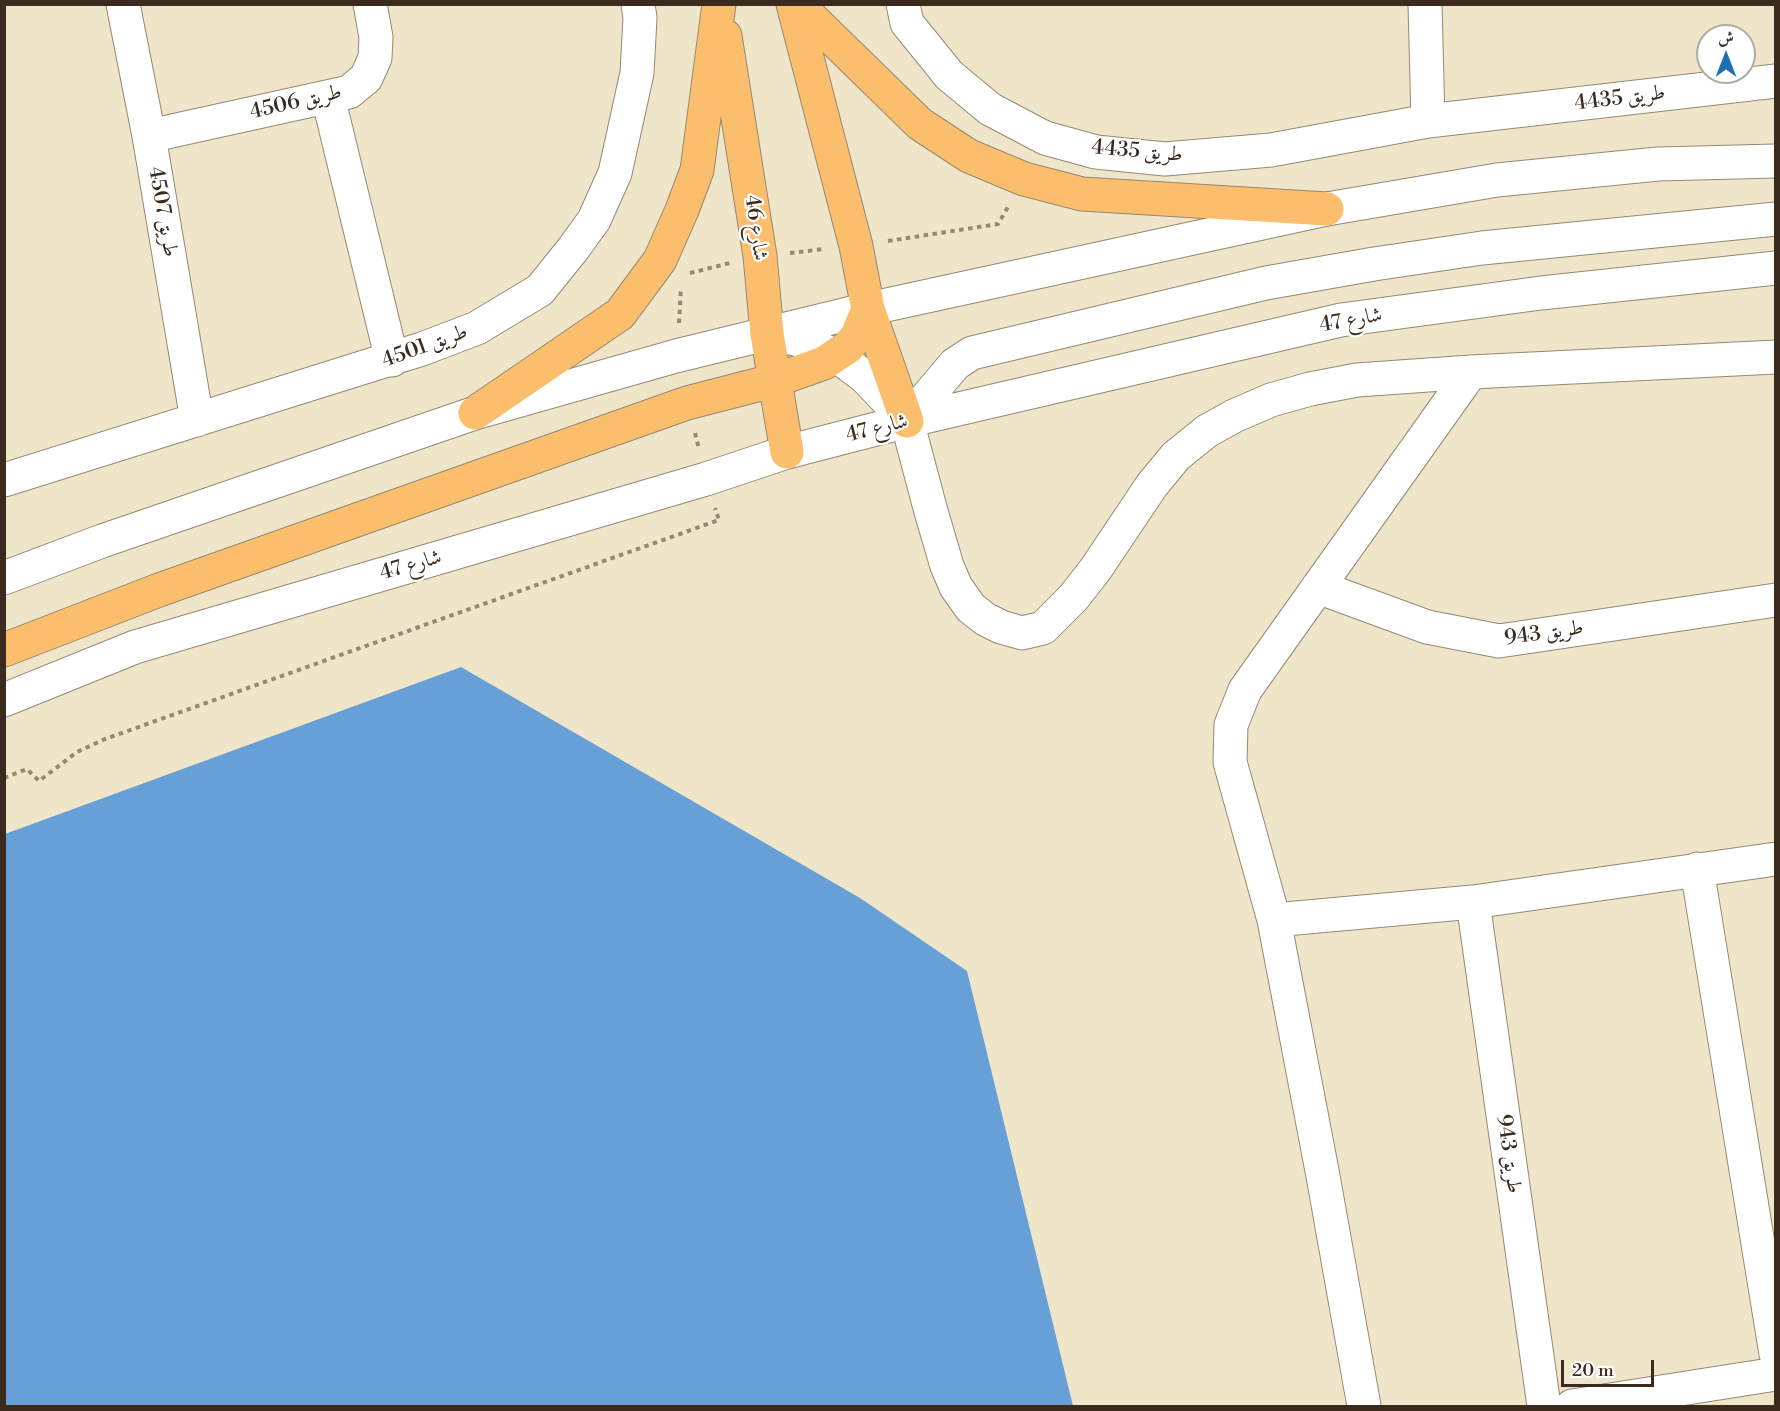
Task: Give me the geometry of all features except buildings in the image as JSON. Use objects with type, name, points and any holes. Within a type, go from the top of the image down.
[{"type":"main road","name":"شارع 46","points":[[720,4],[760,256],[767,334],[787,452]]},
{"type":"main road","points":[[475,413],[620,314],[660,260],[697,170],[720,4]]},
{"type":"main road","points":[[795,4],[920,124],[969,156],[1024,179],[1082,194],[1327,209]]},
{"type":"main road","points":[[795,4],[856,246],[868,309],[907,421]]},
{"type":"main road","points":[[4,650],[159,590],[676,407],[776,380],[824,363],[837,356],[857,336],[868,309]]},
{"type":"street","name":"طريق 4507","points":[[123,4],[149,136],[197,420]]},
{"type":"street","name":"طريق 4506","points":[[149,136],[349,92],[366,78],[375,58],[376,37],[370,4]]},
{"type":"street","name":"طريق 4501","points":[[4,480],[392,360],[477,328],[540,290],[594,220],[615,173],[637,73],[640,18],[638,4]]},
{"type":"street","name":"طريق 4435","points":[[903,4],[907,23],[949,75],[990,109],[1045,138],[1096,152],[1165,159],[1271,150],[1428,122],[1776,81]]},
{"type":"street","points":[[1425,4],[1428,122]]},
{"type":"street","points":[[328,97],[392,360]]},
{"type":"street","points":[[4,578],[102,540],[475,413],[676,356],[868,309],[1327,209],[1497,180],[1658,164],[1776,161]]},
{"type":"street","points":[[907,421],[955,364],[972,353],[1266,283],[1482,248],[1776,219]]},
{"type":"street","name":"شارع 47","points":[[4,700],[135,647],[706,479],[787,452],[907,421],[1341,320],[1541,294],[1776,268]]},
{"type":"street","points":[[767,334],[799,340],[837,356],[865,377],[907,421],[947,566],[956,587],[971,608],[985,619],[1001,627],[1022,633],[1043,628],[1073,598],[1095,570],[1152,485],[1176,456],[1207,431],[1262,404],[1310,389],[1357,380],[1776,357]]},
{"type":"street","points":[[1364,1407],[1274,920],[1230,762],[1231,725],[1245,690],[1471,372]]},
{"type":"street","name":"طريق 943","points":[[1318,587],[1428,627],[1499,641],[1776,600]]},
{"type":"street","points":[[1274,920],[1473,902],[1776,859]]},
{"type":"street","points":[[1697,869],[1776,1354]]},
{"type":"street","name":"طريق 943","points":[[1473,902],[1544,1407]]},
{"type":"street","points":[[1572,1407],[1776,1374]]},
{"type":"water","points":[[461,667],[860,898],[967,971],[1073,1406],[5,1406],[5,834]]}]
